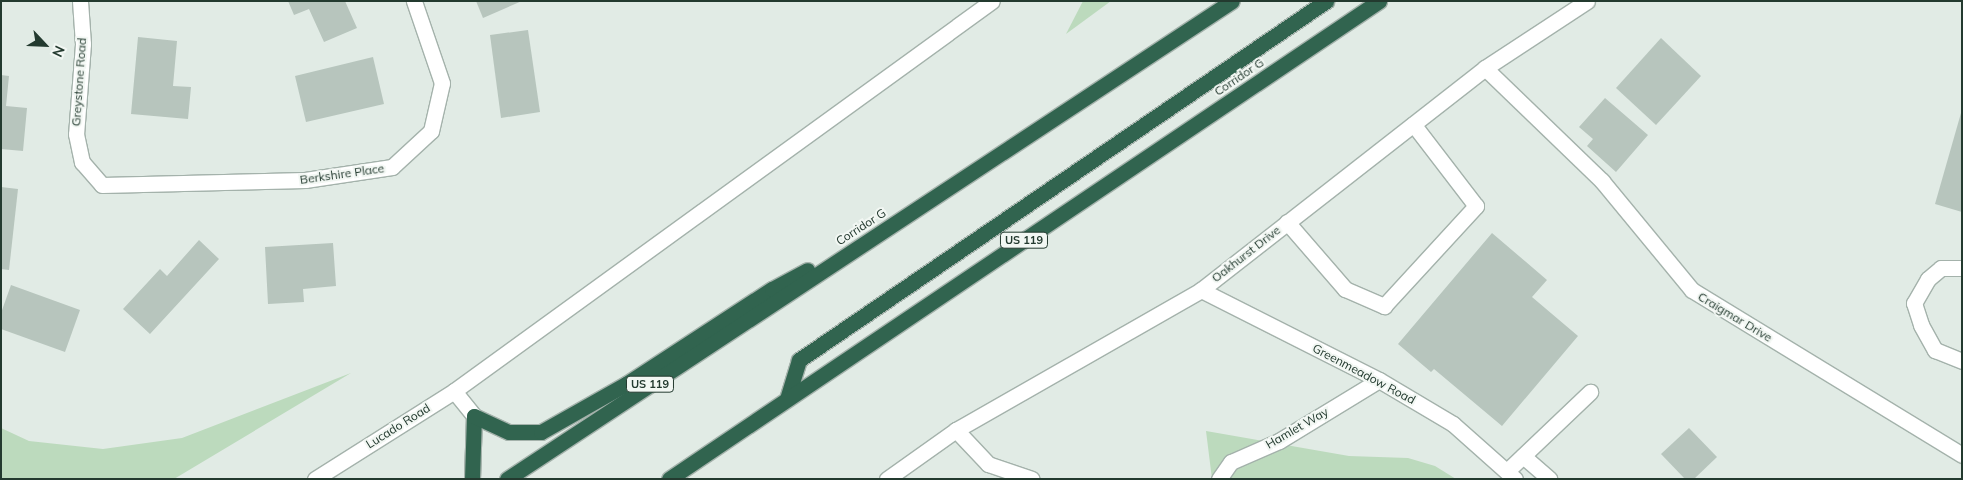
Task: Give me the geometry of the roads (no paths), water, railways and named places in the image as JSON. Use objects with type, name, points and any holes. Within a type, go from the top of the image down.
[{"type":"highway","name":"Corridor G","points":[[507,479],[1232,1]]},
{"type":"highway","points":[[787,399],[799,360],[1326,1]]},
{"type":"highway","name":"Corridor G","points":[[668,479],[1379,1]]},
{"type":"highway","points":[[472,479],[474,416],[509,432],[541,432],[626,384],[772,289],[890,226]]},
{"type":"street","name":"Greystone Road","points":[[80,1],[82,44],[76,134],[82,162],[102,185]]},
{"type":"street","name":"Berkshire Place","points":[[102,185],[306,180],[392,167],[431,131],[442,83],[414,1]]},
{"type":"street","name":"Lucado Road","points":[[315,479],[454,391],[992,1]]},
{"type":"street","name":"Oakhurst Drive","points":[[887,479],[956,430],[1200,290],[1485,68],[1587,1]]},
{"type":"street","name":"Craigmar Drive","points":[[1485,68],[1602,181],[1692,290],[1962,455]]},
{"type":"street","points":[[1287,222],[1345,290],[1384,306],[1476,206],[1413,124]]},
{"type":"street","points":[[1962,268],[1941,268],[1928,279],[1914,303],[1921,325],[1935,350],[1962,361]]},
{"type":"street","name":"Greenmeadow Road","points":[[1200,290],[1379,380],[1454,424],[1511,475]]},
{"type":"street","name":"Hamlet Way","points":[[1219,479],[1231,462],[1279,441],[1379,380]]},
{"type":"street","points":[[454,391],[474,416]]},
{"type":"street","points":[[1511,475],[1523,456],[1590,392]]},
{"type":"street","points":[[956,430],[988,464],[1032,479]]},
{"type":"street","points":[[1523,456],[1549,479]]}]
